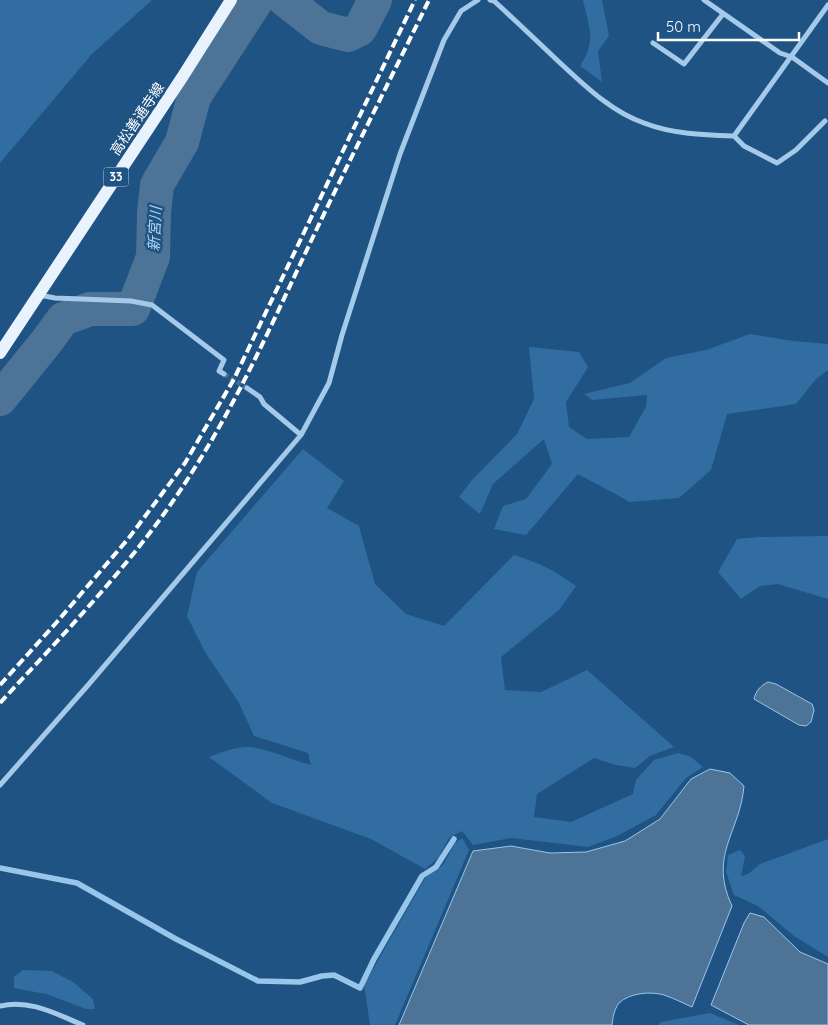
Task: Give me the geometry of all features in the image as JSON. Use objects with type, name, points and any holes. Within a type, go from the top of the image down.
[{"type":"main road","name":"高松善通寺線","points":[[0,353],[231,0]]},
{"type":"street","points":[[0,785],[89,684],[300,435],[329,383],[400,154],[444,40],[461,10],[478,0]]},
{"type":"street","points":[[493,0],[585,85],[619,111],[643,123],[666,130],[704,135],[734,136],[744,146],[777,163],[796,150],[825,121]]},
{"type":"street","points":[[704,0],[780,53],[792,57],[828,83]]},
{"type":"street","points":[[734,136],[828,5]]},
{"type":"street","points":[[653,43],[684,64],[723,14]]},
{"type":"street","points":[[39,295],[55,298],[131,301],[152,305],[224,360],[219,371],[224,374]]},
{"type":"street","points":[[247,388],[260,397],[264,404],[300,435]]},
{"type":"street","points":[[0,1006],[9,1004],[37,1006],[83,1025]]},
{"type":"shaded area","points":[[0,0],[152,0],[92,54],[0,163]]},
{"type":"shaded area","points":[[583,0],[602,0],[609,36],[598,51],[602,82],[580,66],[590,41]]},
{"type":"shaded area","points":[[750,334],[828,344],[828,370],[816,379],[796,404],[727,414],[711,470],[679,498],[630,502],[578,474],[526,535],[494,529],[503,506],[526,499],[552,464],[544,439],[493,484],[480,514],[459,497],[472,480],[517,434],[534,399],[529,347],[579,352],[588,367],[566,402],[569,427],[587,439],[629,437],[646,407],[647,395],[592,400],[584,394],[630,383],[666,358],[706,350]]},
{"type":"shaded area","points":[[303,449],[344,481],[327,508],[359,526],[375,584],[406,614],[444,626],[514,555],[546,568],[576,586],[559,610],[501,657],[505,690],[541,692],[587,670],[674,747],[650,756],[635,768],[616,765],[594,758],[537,794],[534,817],[571,822],[633,794],[636,780],[654,760],[678,753],[691,757],[703,767],[686,778],[656,815],[617,836],[588,847],[511,838],[473,845],[462,831],[449,838],[438,858],[425,869],[371,839],[272,803],[209,757],[233,749],[247,747],[311,765],[308,753],[254,736],[239,703],[205,652],[187,616],[197,572]]},
{"type":"shaded area","points":[[828,536],[828,599],[778,584],[760,586],[741,599],[718,572],[737,539]]},
{"type":"shaded area","points":[[768,682],[776,684],[812,704],[814,710],[811,722],[806,726],[799,725],[754,699],[759,689]]},
{"type":"shaded area","points":[[710,769],[730,773],[744,786],[741,803],[724,858],[725,888],[732,906],[692,1007],[664,995],[647,993],[628,997],[619,1003],[613,1016],[612,1025],[399,1025],[473,851],[511,846],[550,853],[586,852],[625,841],[660,819],[691,779]]},
{"type":"shaded area","points":[[462,838],[469,850],[395,1025],[370,1025],[364,985],[425,878],[443,865],[455,843]]},
{"type":"shaded area","points":[[828,839],[828,957],[794,936],[758,906],[734,895],[726,872],[728,855],[740,850],[745,856],[741,876],[748,874],[760,864]]},
{"type":"shaded area","points":[[750,913],[764,917],[800,952],[828,964],[828,1025],[749,1025],[711,1005],[744,923]]},
{"type":"shaded area","points":[[23,970],[52,971],[73,982],[93,999],[95,1009],[86,1009],[46,994],[14,988],[14,977]]},
{"type":"shaded area","points":[[710,1013],[739,1025],[658,1025],[661,1022]]},
{"type":"waterway","name":"新宮川","points":[[0,399],[63,319],[90,309],[133,309],[153,257],[157,185],[182,142],[194,97],[257,0]]},
{"type":"waterway","name":"新宮川","points":[[285,0],[321,28],[348,35],[360,29],[375,0]]},
{"type":"waterway","points":[[0,868],[77,883],[176,939],[258,981],[300,982],[334,975],[360,988],[374,959],[422,876],[436,867],[454,839]]},
{"type":"tunnel","points":[[224,374],[247,388]]},
{"type":"railway","points":[[0,685],[128,539],[185,463],[234,379],[415,0]]},
{"type":"railway","points":[[0,703],[127,561],[173,501],[211,442],[256,356],[429,0]]}]
